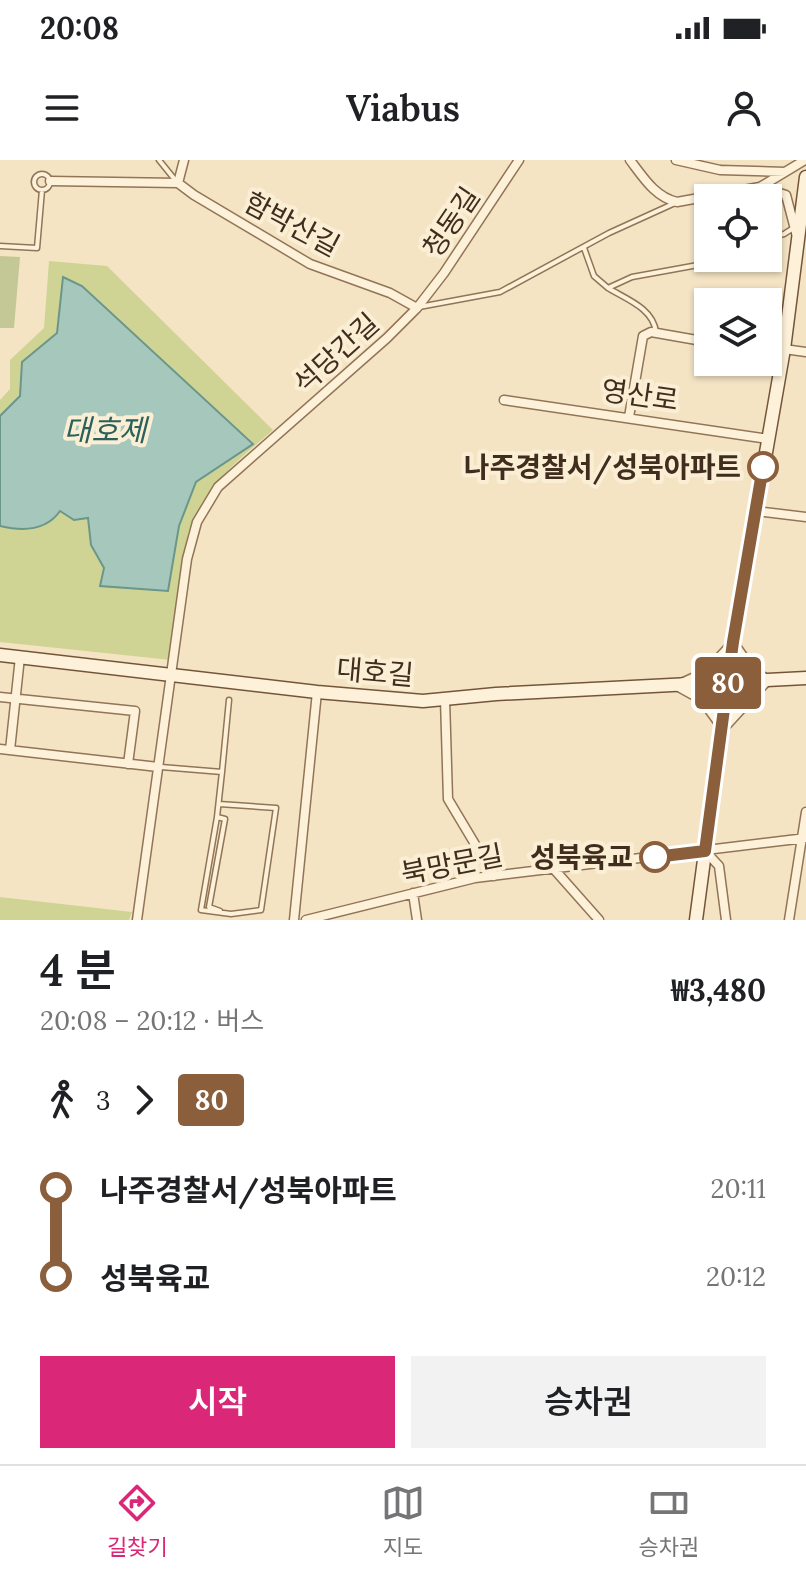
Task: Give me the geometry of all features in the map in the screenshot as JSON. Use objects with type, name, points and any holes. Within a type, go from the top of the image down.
[{"type":"street","points":[[50,181],[178,183],[184,160]]},
{"type":"street","name":"청동길","points":[[417,308],[519,160]]},
{"type":"street","points":[[630,160],[660,195],[677,202],[694,199]]},
{"type":"street","points":[[676,160],[720,170],[785,172]]},
{"type":"street","points":[[765,184],[805,160]]},
{"type":"street","points":[[696,920],[733,642],[784,349],[806,177]]},
{"type":"street","name":"함박산길","points":[[178,183],[310,264],[390,293],[417,308]]},
{"type":"street","points":[[782,194],[786,195],[801,221]]},
{"type":"street","name":"석당간길","points":[[137,920],[193,534],[212,496],[232,474],[334,386],[417,308]]},
{"type":"street","points":[[629,417],[643,336],[652,332],[694,340]]},
{"type":"street","points":[[784,349],[806,352]]},
{"type":"street","name":"영산로","points":[[504,400],[768,439]]},
{"type":"street","points":[[756,511],[806,517]]},
{"type":"street","points":[[723,729],[768,680],[752,669],[733,642]]},
{"type":"street","points":[[675,685],[697,678],[714,665],[733,642]]},
{"type":"street","name":"대호길","points":[[0,655],[317,692],[423,701],[496,694],[806,678]]},
{"type":"street","points":[[20,657],[5,750],[158,767]]},
{"type":"street","points":[[675,685],[702,700],[723,729]]},
{"type":"street","points":[[294,920],[317,692]]},
{"type":"street","points":[[0,697],[135,711],[128,764]]},
{"type":"street","points":[[445,699],[448,799],[494,876]]},
{"type":"street","points":[[789,920],[806,812]]},
{"type":"street","name":"북망문길","points":[[306,920],[494,876],[803,839]]},
{"type":"street","points":[[705,851],[719,866],[726,920]]},
{"type":"street","points":[[553,868],[599,920]]},
{"type":"street","points":[[413,893],[417,920]]},
{"type":"lane","name":"함박산길","points":[[159,160],[178,183]]},
{"type":"lane","points":[[43,174],[50,181],[49,186],[42,190],[36,186],[37,177],[43,174]]},
{"type":"lane","points":[[0,246],[37,248],[42,190]]},
{"type":"lane","name":"석당간길","points":[[417,308],[500,292],[617,229],[677,202]]},
{"type":"lane","points":[[782,234],[801,221]]},
{"type":"lane","points":[[584,248],[594,276],[647,311],[656,327],[652,332]]},
{"type":"lane","points":[[608,288],[632,277],[694,266]]},
{"type":"lane","points":[[219,804],[276,808],[261,910],[231,914],[201,910],[219,804],[229,700]]},
{"type":"lane","points":[[158,767],[222,772]]},
{"type":"lane","points":[[217,817],[225,819],[209,907],[231,914],[236,920]]},
{"type":"green space","points":[[0,256],[20,257],[14,328],[0,328]]},
{"type":"green space","name":"대호제","points":[[49,261],[107,266],[273,430],[212,488],[195,517],[188,533],[171,660],[0,642],[0,400],[10,389],[10,360],[44,328]]},
{"type":"green space","points":[[0,897],[132,912],[129,920],[0,920]]},
{"type":"water","name":"대호제","points":[[63,277],[82,286],[253,444],[196,482],[179,526],[168,591],[100,586],[104,568],[91,545],[88,518],[74,520],[60,511],[48,522],[33,528],[0,526],[0,416],[20,396],[22,362],[57,333]]},
{"type":"bus line","name":"80","points":[[655,857],[705,851],[733,642],[763,467]]},
{"type":"place","name":"나주경찰서/성북아파트","points":[[763,467]]},
{"type":"place","name":"성북육교","points":[[655,857]]}]
